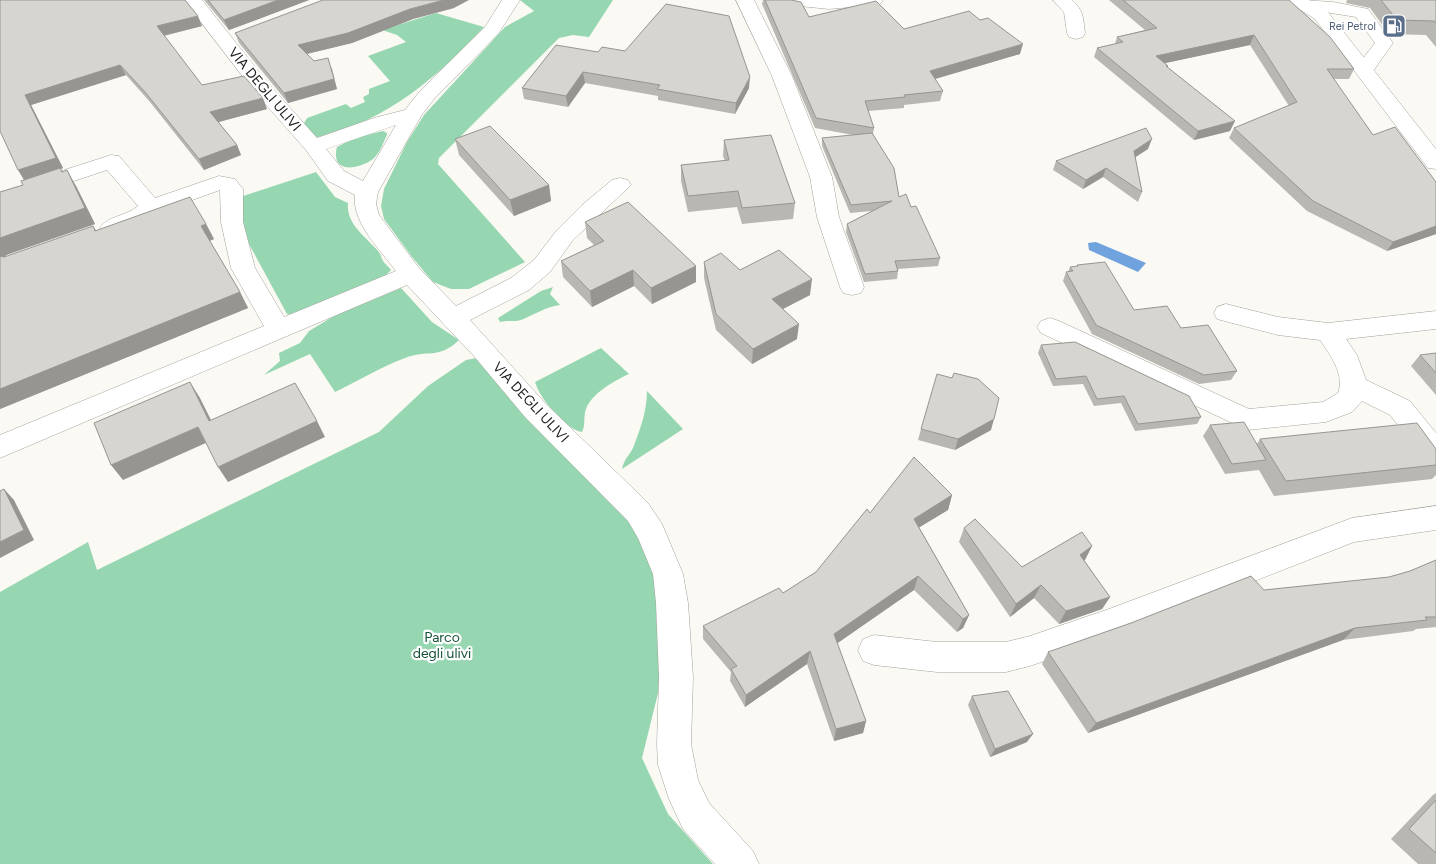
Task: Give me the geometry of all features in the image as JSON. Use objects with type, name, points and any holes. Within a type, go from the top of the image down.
[{"type":"street","name":"VIA DEGLI ULIVI","points":[[193,0],[234,37],[260,86],[313,146],[336,176],[367,192],[365,204],[368,216],[412,274],[454,318],[535,410],[638,512],[651,533],[668,574],[672,603],[676,677],[674,744],[680,780],[696,816],[740,864]]},
{"type":"street","points":[[367,192],[412,115],[427,96],[492,30],[511,0]]},
{"type":"street","points":[[745,0],[782,76],[821,177],[828,217],[852,287]]},
{"type":"street","points":[[790,0],[829,4],[874,0]]},
{"type":"street","points":[[1062,0],[1073,10],[1076,33]]},
{"type":"street","points":[[1301,2],[1321,15],[1436,163]]},
{"type":"street","points":[[1301,2],[1362,13],[1384,43],[1364,70]]},
{"type":"street","points":[[313,146],[381,122],[412,115]]},
{"type":"street","points":[[21,191],[111,161],[151,207]]},
{"type":"street","points":[[95,234],[139,218],[151,207],[218,183],[227,184],[232,189],[232,222],[243,268],[278,328]]},
{"type":"street","points":[[454,318],[520,284],[542,266],[565,235],[590,210],[620,185]]},
{"type":"street","points":[[0,446],[278,328],[412,274]]},
{"type":"street","points":[[1226,313],[1278,326],[1328,332],[1436,320]]},
{"type":"street","points":[[1050,327],[1247,420],[1326,412],[1342,406],[1350,398],[1354,386],[1351,372],[1344,355],[1328,332]]},
{"type":"street","points":[[1354,386],[1400,408],[1436,453]]},
{"type":"street","points":[[874,650],[937,657],[1006,657],[1030,651],[1111,623],[1352,530],[1436,518]]},
{"type":"green space","points":[[520,0],[613,0],[589,37],[573,35],[559,38],[439,158],[438,164],[525,262],[469,289],[451,289],[433,282],[384,219],[381,206],[384,189],[407,142],[424,115],[505,27],[534,11]]},
{"type":"green space","points":[[436,13],[484,27],[429,80],[388,109],[366,121],[342,130],[314,137],[303,125],[307,118],[346,104],[351,108],[365,102],[363,97],[369,94],[369,89],[390,81],[368,56],[406,42],[397,35],[382,30]]},
{"type":"green space","points":[[383,131],[387,135],[373,159],[360,166],[341,166],[336,156],[337,147],[354,138]]},
{"type":"green space","points":[[316,172],[335,197],[348,203],[348,210],[353,223],[379,252],[383,261],[391,270],[385,276],[293,316],[287,314],[249,244],[240,213],[243,196]]},
{"type":"green space","points":[[553,287],[550,294],[560,305],[544,309],[521,320],[500,322],[498,318],[541,291]]},
{"type":"green space","points":[[401,288],[432,322],[459,340],[445,350],[413,355],[396,362],[335,392],[310,354],[264,375],[280,361],[279,353],[300,343],[309,331],[334,316]]},
{"type":"green space","points":[[601,348],[629,374],[610,384],[593,398],[586,409],[582,432],[568,425],[554,412],[542,397],[535,382]]},
{"type":"green space","name":"Parco degli ulivi","points":[[477,358],[609,498],[635,529],[651,563],[657,585],[661,681],[642,758],[668,814],[713,864],[0,864],[0,592],[88,542],[97,570],[379,432],[428,386],[466,360]]},
{"type":"green space","points":[[647,391],[683,429],[622,469],[641,427]]},
{"type":"water","points":[[1096,242],[1146,263],[1138,272],[1089,250],[1088,243]]},
{"type":"building","points":[[0,0],[185,0],[198,16],[157,26],[202,85],[244,76],[263,98],[210,112],[237,145],[199,159],[145,92],[120,65],[25,95],[56,158],[18,170],[0,131]]},
{"type":"building","points":[[208,0],[278,0],[224,20]]},
{"type":"building","points":[[323,0],[444,0],[410,9],[348,33],[298,45],[314,61],[328,58],[334,79],[284,93],[235,33]]},
{"type":"building","points":[[765,0],[801,2],[809,17],[876,1],[904,29],[969,11],[980,20],[988,18],[1023,44],[930,71],[943,91],[865,101],[874,128],[816,118]]},
{"type":"building","points":[[1123,0],[1289,0],[1330,37],[1354,69],[1327,69],[1373,135],[1395,127],[1436,182],[1436,226],[1393,242],[1313,201],[1234,128],[1297,102],[1254,35],[1156,56],[1235,121],[1198,131],[1097,48],[1123,42],[1117,37],[1157,28]]},
{"type":"building","points":[[1381,0],[1436,0],[1436,23],[1434,21],[1397,20]]},
{"type":"building","points":[[666,4],[729,16],[750,77],[736,103],[657,89],[660,85],[583,72],[566,96],[522,88],[556,45],[598,52],[602,47],[625,51]]},
{"type":"building","points":[[490,126],[549,185],[510,200],[455,139]]},
{"type":"building","points":[[1146,128],[1152,139],[1134,151],[1142,192],[1106,168],[1086,180],[1056,161]]},
{"type":"building","points":[[872,133],[894,168],[899,197],[906,194],[911,207],[916,206],[940,258],[895,261],[898,271],[865,274],[847,224],[892,201],[851,205],[822,138]]},
{"type":"building","points":[[771,135],[795,203],[742,208],[738,191],[688,196],[681,165],[729,160],[724,140]]},
{"type":"building","points":[[60,168],[62,172],[67,170],[85,208],[0,238],[0,192],[23,185],[21,181]]},
{"type":"building","points":[[190,197],[206,224],[201,226],[240,292],[0,389],[0,256],[4,257],[93,226],[95,231]]},
{"type":"building","points":[[628,202],[696,266],[651,288],[633,270],[590,291],[561,261],[604,241],[585,222]]},
{"type":"building","points":[[779,250],[812,279],[772,299],[799,324],[753,349],[716,314],[704,262],[721,253],[740,270]]},
{"type":"building","points":[[1105,262],[1134,310],[1167,306],[1181,328],[1208,325],[1237,371],[1204,375],[1096,325],[1066,272],[1073,271],[1070,267],[1077,265]]},
{"type":"building","points":[[1075,342],[1189,396],[1201,417],[1138,424],[1124,396],[1097,399],[1086,376],[1056,379],[1041,345]]},
{"type":"building","points":[[1436,353],[1436,373],[1420,355]]},
{"type":"building","points":[[954,373],[978,379],[999,398],[994,419],[958,439],[921,429],[937,374],[952,378]]},
{"type":"building","points":[[190,382],[209,421],[295,383],[317,421],[218,467],[198,427],[111,465],[94,423]]},
{"type":"building","points":[[1244,422],[1266,460],[1232,464],[1210,425]]},
{"type":"building","points":[[1417,423],[1436,449],[1436,465],[1286,481],[1260,439]]},
{"type":"building","points":[[914,457],[952,495],[914,519],[969,615],[963,619],[918,576],[834,634],[866,721],[836,729],[810,651],[746,695],[731,669],[737,666],[703,626],[779,588],[783,593],[816,572],[867,509],[870,513]]},
{"type":"building","points":[[4,489],[24,530],[0,542],[0,491]]},
{"type":"building","points":[[975,519],[1022,567],[1082,532],[1092,546],[1080,555],[1110,597],[1066,611],[1041,585],[1016,604],[964,528]]},
{"type":"building","points":[[1436,560],[1436,617],[1425,617],[1427,620],[1355,628],[1096,723],[1048,652],[1131,623],[1251,576],[1264,590],[1389,577],[1410,571]]},
{"type":"building","points":[[1008,691],[1033,734],[995,749],[972,696]]},
{"type":"building","points":[[1436,800],[1436,853],[1409,829]]},
{"type":"place","name":"Rei Petrol","points":[[1394,26]]}]
